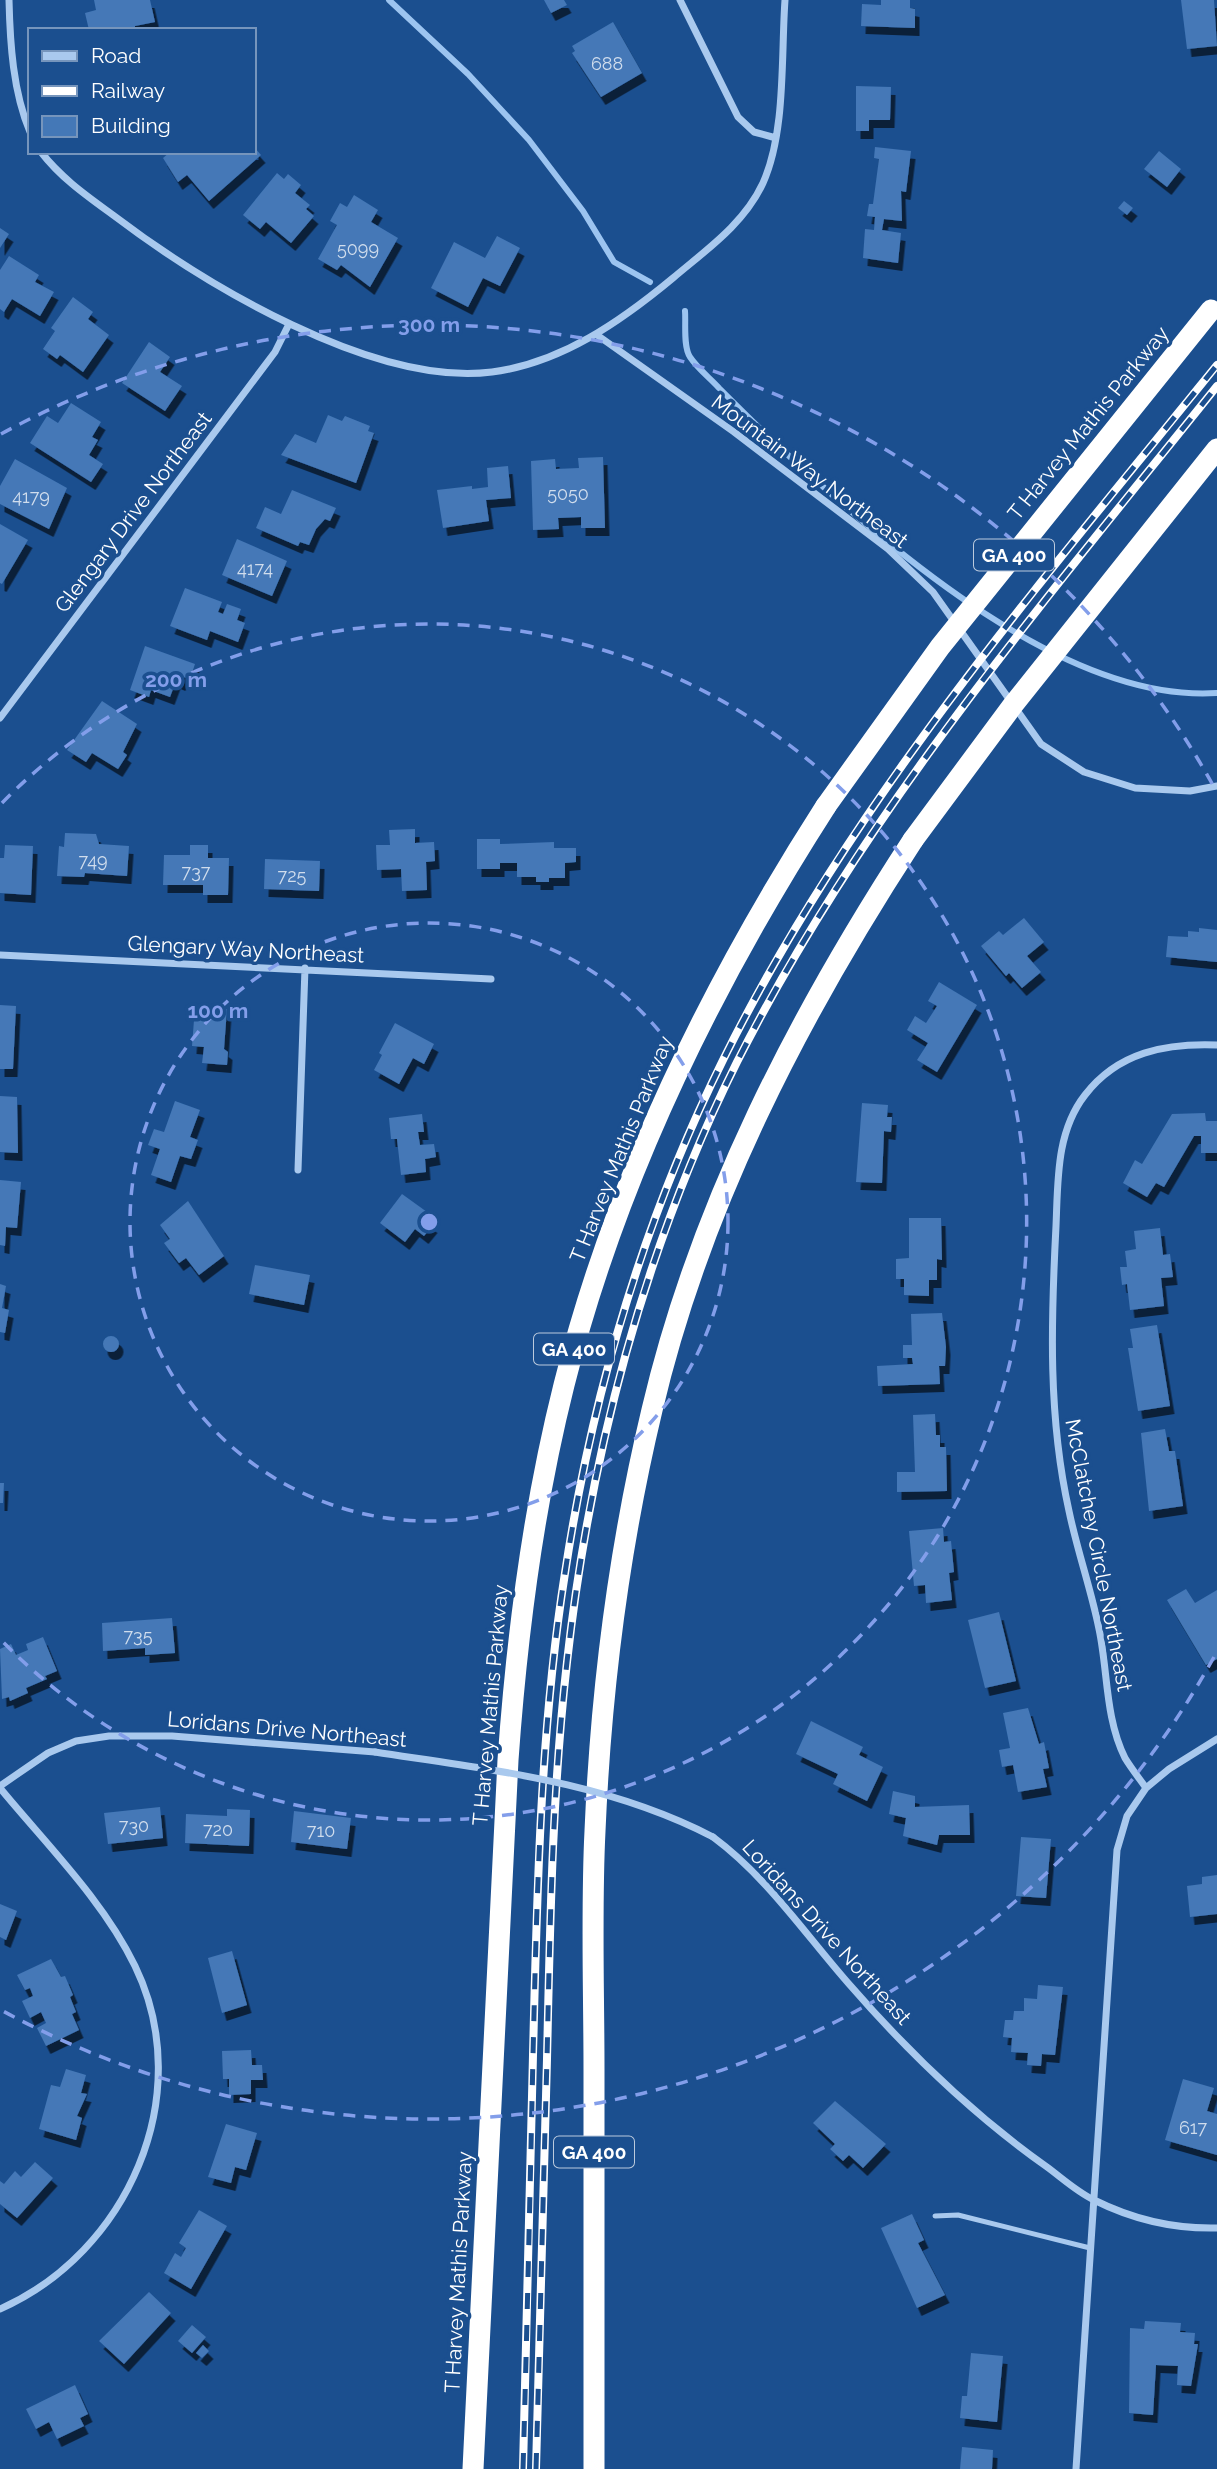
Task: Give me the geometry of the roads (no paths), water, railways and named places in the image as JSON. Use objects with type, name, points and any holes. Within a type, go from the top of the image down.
[{"type":"highway","name":"T Harvey Mathis Parkway","points":[[473,2469],[508,1760],[520,1620],[544,1476],[564,1385],[588,1300],[618,1210],[690,1043],[780,878],[826,806],[940,647],[1214,306]]},
{"type":"highway","name":"GA 400","points":[[594,2469],[594,1836],[606,1668],[631,1507],[652,1407],[675,1326],[704,1241],[772,1083],[858,925],[914,840],[1013,705],[1217,449]]},
{"type":"street","points":[[9,0],[22,113],[28,127]]},
{"type":"street","points":[[680,0],[738,117],[754,132],[776,138]]},
{"type":"street","points":[[43,154],[68,181],[145,240],[230,294],[289,324],[398,365],[458,374],[493,372],[526,365],[597,335],[643,303],[739,220],[762,184],[776,138],[785,0]]},
{"type":"street","points":[[0,12],[9,11]]},
{"type":"street","name":"Glengary Drive Northeast","points":[[0,718],[275,352],[289,324]]},
{"type":"street","name":"Mountain Way Northeast","points":[[597,335],[734,432],[888,549],[933,592],[1041,744],[1084,772],[1135,788],[1190,791],[1217,786]]},
{"type":"street","name":"Glengary Way Northeast","points":[[0,955],[491,979]]},
{"type":"street","points":[[298,1170],[305,968]]},
{"type":"street","name":"McClatchey Circle Northeast","points":[[1146,1788],[1125,1758],[1112,1723],[1099,1629],[1068,1509],[1054,1416],[1051,1331],[1059,1160],[1067,1127],[1084,1096],[1104,1074],[1128,1058],[1155,1048],[1217,1045]]},
{"type":"street","name":"Loridans Drive Northeast","points":[[0,1787],[48,1752],[76,1741],[108,1736],[162,1735],[375,1752],[503,1771],[592,1789],[677,1818],[713,1836],[756,1873],[849,1984],[954,2095],[1011,2142],[1093,2200],[1148,2220],[1191,2229],[1217,2228]]},
{"type":"street","points":[[1076,2469],[1117,1850],[1127,1816],[1146,1788],[1169,1769],[1217,1739]]},
{"type":"street","points":[[0,1787],[106,1917],[132,1960],[149,2007],[157,2047],[158,2087],[151,2132],[138,2170],[120,2206],[96,2239],[72,2264],[47,2284],[0,2309]]},
{"type":"lane","points":[[935,2216],[958,2215],[1090,2248]]},
{"type":"waterway","points":[[389,0],[468,74],[529,140],[583,211],[614,262],[650,282]]},
{"type":"waterway","points":[[685,311],[686,347],[697,366],[830,493],[930,575],[985,614],[1043,647],[1101,674],[1160,690],[1217,693]]},
{"type":"railway","points":[[523,2469],[536,1934],[550,1692],[565,1573],[590,1440],[606,1374],[646,1245],[669,1181],[724,1058],[774,964],[830,873],[951,698],[1016,613],[1217,365]]},
{"type":"railway","points":[[536,2469],[551,1910],[562,1711],[577,1584],[590,1507],[606,1430],[648,1279],[674,1205],[737,1062],[786,971],[840,882],[898,796],[1022,629],[1217,386]]}]
